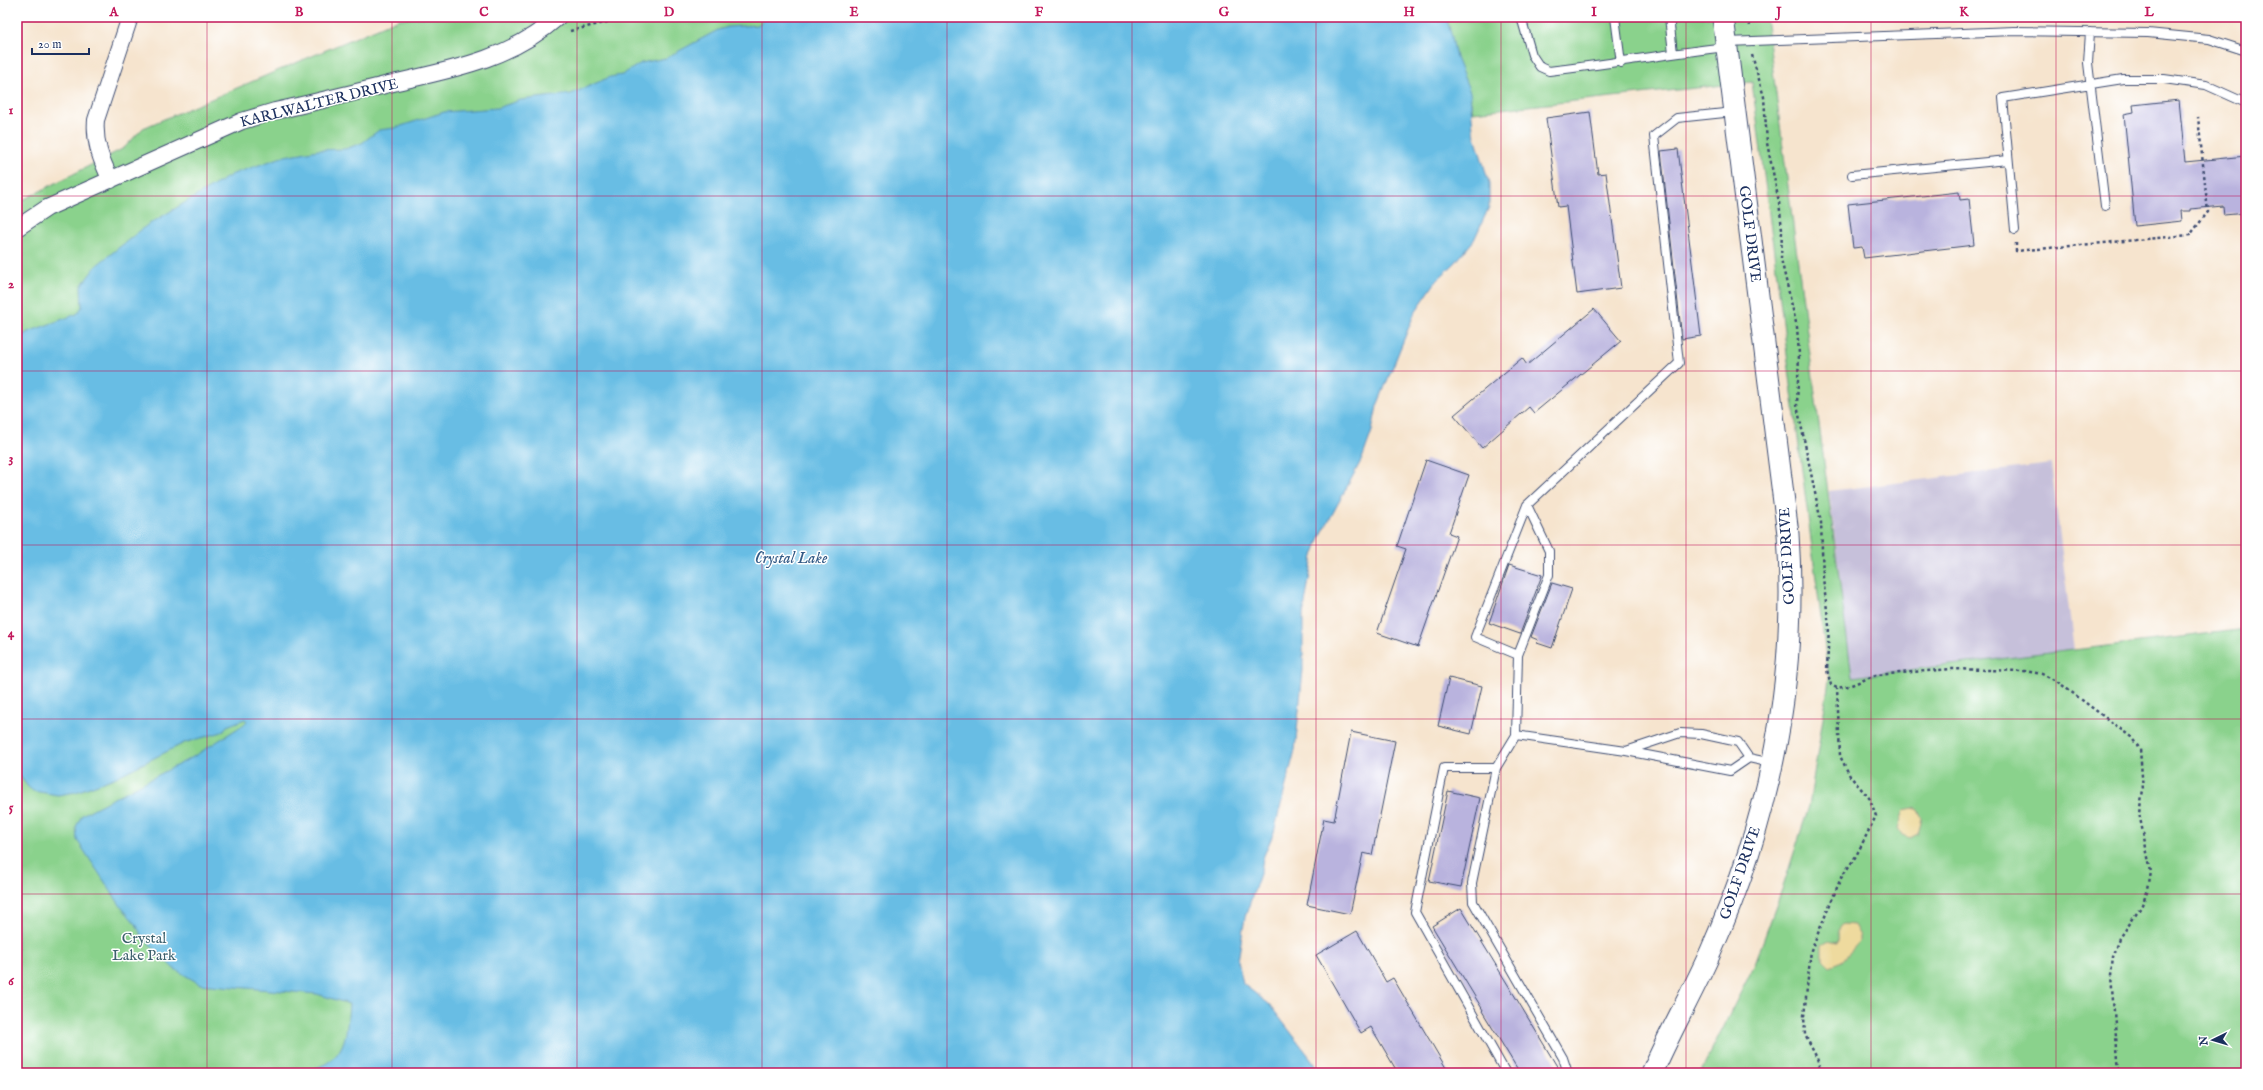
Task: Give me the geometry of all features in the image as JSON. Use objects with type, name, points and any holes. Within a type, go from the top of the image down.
[{"type":"street","points":[[111,180],[98,150],[95,135],[96,120],[130,17]]},
{"type":"street","name":"KARLWALTER DRIVE","points":[[17,228],[47,208],[226,128],[259,116],[481,62],[517,46],[534,36],[558,17]]},
{"type":"street","name":"GOLF DRIVE","points":[[1652,1073],[1709,957],[1733,898],[1753,840],[1772,763],[1789,648],[1791,591],[1789,550],[1723,17]]},
{"type":"lane","points":[[1521,17],[1532,55],[1540,67],[1549,71],[1621,63],[1726,44],[2006,32],[2148,33],[2209,39],[2246,51]]},
{"type":"lane","points":[[1615,17],[1621,63]]},
{"type":"lane","points":[[1669,17],[1673,53]]},
{"type":"lane","points":[[2090,32],[2088,63],[2105,206]]},
{"type":"lane","points":[[2015,230],[2003,98],[2091,86],[2123,79],[2164,79],[2206,85],[2246,103]]},
{"type":"lane","points":[[1518,655],[1475,637],[1527,505],[1679,363],[1654,136],[1677,118],[1735,112]]},
{"type":"lane","points":[[1852,175],[2008,160]]},
{"type":"lane","points":[[1527,505],[1549,551],[1549,575],[1518,655],[1516,735],[1496,768],[1472,883],[1473,902],[1563,1058],[1568,1073]]},
{"type":"lane","points":[[1626,751],[1680,733],[1701,734],[1738,742],[1749,758],[1772,763]]},
{"type":"lane","points":[[1516,735],[1626,751],[1730,772],[1749,758]]},
{"type":"lane","points":[[1496,768],[1444,768],[1415,912],[1506,1073]]},
{"type":"path","points":[[568,31],[628,17]]},
{"type":"path","points":[[1749,17],[1750,30]]},
{"type":"path","points":[[1752,54],[1764,97],[1767,143],[1782,229],[1781,259],[1797,327],[1799,354],[1798,405],[1821,522],[1822,578],[1829,626],[1827,670],[1831,686],[1837,688],[1849,686],[1876,675],[1951,669],[2024,671],[2042,674],[2058,682],[2131,737],[2140,749],[2143,790],[2139,813],[2151,872],[2148,890],[2141,907],[2120,938],[2113,956],[2111,975],[2119,1073]]},
{"type":"path","points":[[2015,230],[2016,251],[2190,235],[2208,212],[2198,117]]},
{"type":"path","points":[[1821,1073],[1817,1058],[1805,1035],[1804,1016],[1811,950],[1841,878],[1856,856],[1876,816],[1870,799],[1850,776],[1840,756],[1837,688]]},
{"type":"shaded area","points":[[2051,464],[2074,650],[1852,677],[1829,491]]},
{"type":"green space","points":[[425,17],[784,17],[17,382],[17,203],[124,148],[143,128],[399,19]]},
{"type":"green space","points":[[1446,17],[1766,17],[1852,677],[2246,629],[2246,1073],[1700,1073],[1754,966],[1784,884],[1809,806],[1829,680],[1752,82],[1473,112],[1468,91],[1456,59]]},
{"type":"green space","name":"Crystal Lake Park","points":[[266,697],[384,972],[364,1073],[17,1073],[17,740]]},
{"type":"sand","points":[[1913,808],[1918,810],[1922,819],[1918,834],[1910,838],[1902,835],[1898,828],[1904,810]]},
{"type":"sand","points":[[1843,924],[1854,925],[1860,936],[1860,941],[1842,961],[1829,966],[1822,959],[1822,945],[1828,941],[1837,943],[1838,930]]},
{"type":"water","name":"Crystal Lake","points":[[766,17],[1446,17],[1456,58],[1470,92],[1473,129],[1489,183],[1489,207],[1474,240],[1455,263],[1437,280],[1415,312],[1377,406],[1372,431],[1362,459],[1320,537],[1313,556],[1303,615],[1303,670],[1295,750],[1274,832],[1263,858],[1261,871],[1245,917],[1238,961],[1243,984],[1269,1004],[1322,1073],[307,1073],[327,1063],[334,1058],[339,1051],[343,1044],[347,1029],[349,1004],[317,994],[200,984],[173,968],[141,935],[136,924],[122,908],[77,840],[76,827],[82,815],[193,757],[247,721],[245,719],[227,726],[222,732],[184,743],[114,778],[76,792],[58,795],[33,791],[28,787],[17,772],[17,339],[28,332],[77,314],[82,307],[81,286],[97,265],[146,226],[233,174],[285,156],[318,150],[345,149],[362,143],[379,130],[395,128],[444,112],[497,108],[521,100],[571,94],[610,77],[622,75],[641,63],[666,58],[718,30],[728,27],[758,25]]},
{"type":"building","points":[[2179,100],[2185,162],[2246,156],[2246,213],[2224,215],[2223,206],[2190,209],[2190,211],[2181,211],[2182,221],[2135,226],[2124,114],[2134,112],[2133,105]]},
{"type":"building","points":[[1590,112],[1598,174],[1606,173],[1621,288],[1577,294],[1566,206],[1558,207],[1546,118]]},
{"type":"building","points":[[1678,149],[1701,336],[1682,339],[1661,151]]},
{"type":"building","points":[[1959,192],[1960,200],[1969,199],[1974,245],[1864,258],[1862,247],[1853,248],[1848,204]]},
{"type":"building","points":[[1594,309],[1621,341],[1534,413],[1529,407],[1482,448],[1454,415],[1522,358],[1527,365]]},
{"type":"building","points":[[1426,460],[1469,475],[1449,533],[1457,536],[1418,647],[1377,633],[1406,549],[1397,546]]},
{"type":"building","points":[[1509,565],[1542,575],[1520,634],[1489,623]]},
{"type":"building","points":[[1552,583],[1572,589],[1552,648],[1537,643],[1538,640],[1531,637]]},
{"type":"building","points":[[1449,678],[1482,686],[1471,734],[1438,726]]},
{"type":"building","points":[[1351,732],[1395,741],[1372,855],[1363,853],[1350,914],[1307,905],[1324,819],[1334,821]]},
{"type":"building","points":[[1448,791],[1480,798],[1461,887],[1429,881]]},
{"type":"building","points":[[1461,908],[1561,1073],[1520,1073],[1482,1011],[1483,1010],[1432,926]]},
{"type":"building","points":[[1357,931],[1386,982],[1393,978],[1449,1073],[1398,1073],[1371,1027],[1361,1033],[1316,955]]}]
